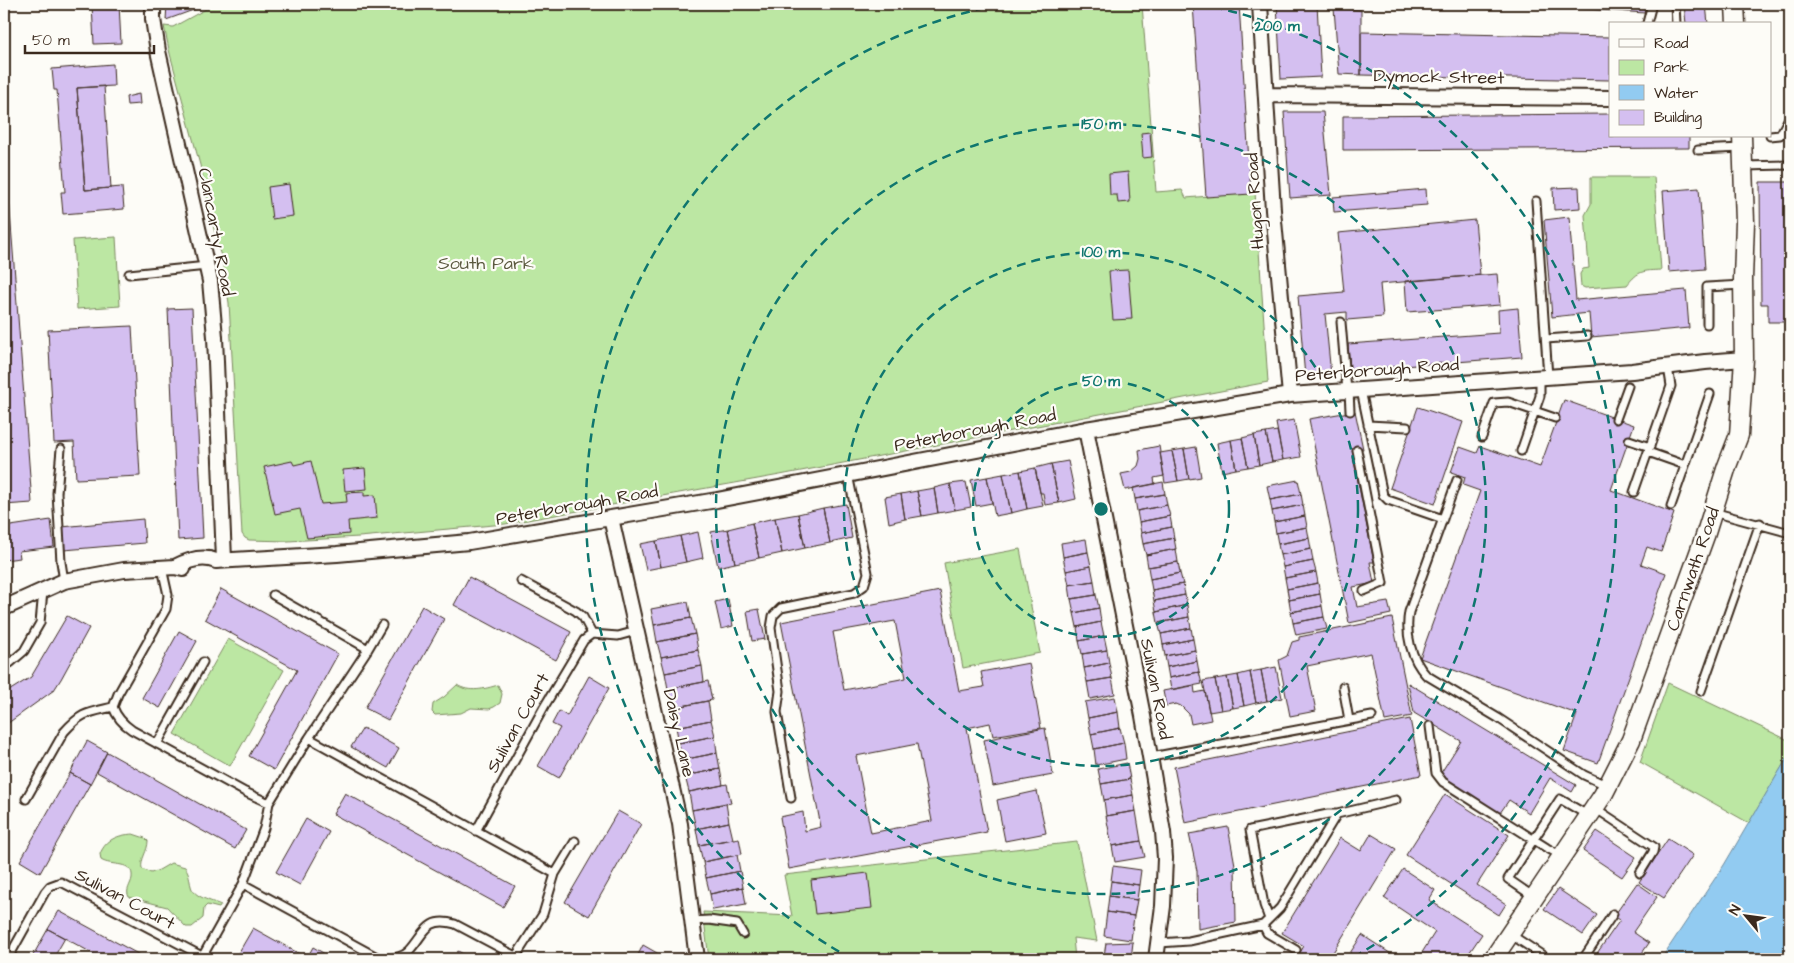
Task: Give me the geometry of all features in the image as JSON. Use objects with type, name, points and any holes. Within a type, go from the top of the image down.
[{"type":"street","name":"Clancarty Road","points":[[153,4],[158,51],[207,266],[214,280],[220,561]]},
{"type":"street","name":"Hugon Road","points":[[1260,4],[1273,210],[1290,394]]},
{"type":"street","points":[[1735,4],[1736,22]]},
{"type":"street","name":"Dymock Street","points":[[1267,95],[1609,98]]},
{"type":"street","name":"Carnwath Road","points":[[1493,959],[1592,812],[1608,786],[1631,740],[1739,435],[1744,359],[1743,285],[1745,222],[1742,142]]},
{"type":"street","name":"Peterborough Road","points":[[4,608],[64,581],[124,570],[169,568],[187,560],[208,558],[220,561],[337,554],[469,542],[717,500],[1086,428],[1290,394],[1544,377],[1744,359]]},
{"type":"street","name":"Sulivan Road","points":[[1086,428],[1163,832],[1165,858],[1163,906],[1156,959]]},
{"type":"street","name":"Daisy Lane","points":[[611,518],[680,824],[698,959]]},
{"type":"lane","points":[[1647,22],[1652,4]]},
{"type":"lane","points":[[1675,4],[1676,22]]},
{"type":"lane","points":[[1772,136],[1780,135],[1790,116]]},
{"type":"lane","points":[[1698,150],[1742,142]]},
{"type":"lane","points":[[1744,166],[1790,165]]},
{"type":"lane","points":[[1521,451],[1540,396],[1544,377],[1546,339],[1536,201]]},
{"type":"lane","points":[[129,274],[207,266]]},
{"type":"lane","points":[[1707,324],[1707,286],[1743,285]]},
{"type":"lane","points":[[1341,322],[1352,391],[1350,411]]},
{"type":"lane","points":[[1546,339],[1587,336]]},
{"type":"lane","points":[[1634,492],[1671,386],[1668,367]]},
{"type":"lane","points":[[1616,419],[1628,386]]},
{"type":"lane","points":[[1352,391],[1368,425],[1382,495],[1388,500],[1443,519]]},
{"type":"lane","points":[[1671,506],[1710,394]]},
{"type":"lane","points":[[1482,437],[1494,403],[1508,402],[1555,418]]},
{"type":"lane","points":[[1368,425],[1407,427]]},
{"type":"lane","points":[[1629,440],[1685,465]]},
{"type":"lane","points":[[61,449],[57,493],[64,581]]},
{"type":"lane","points":[[1357,450],[1383,583],[1364,591]]},
{"type":"lane","points":[[792,798],[777,712],[780,690],[771,623],[776,611],[781,608],[854,593],[864,586],[868,573],[848,473]]},
{"type":"lane","points":[[1458,480],[1407,621],[1412,653],[1417,666],[1426,675],[1498,718],[1584,775],[1608,786]]},
{"type":"lane","points":[[1713,512],[1760,523],[1790,533]]},
{"type":"lane","points":[[1701,691],[1760,523]]},
{"type":"lane","points":[[169,568],[166,609],[118,694],[113,707],[116,716],[123,724],[158,744],[245,792],[269,803]]},
{"type":"lane","points":[[521,581],[576,611],[583,617],[592,634],[618,636],[636,631]]},
{"type":"lane","points":[[4,661],[10,664],[24,651],[40,623],[44,590]]},
{"type":"lane","points":[[273,595],[368,649]]},
{"type":"lane","name":"Sulivan Court","points":[[10,953],[45,892],[50,886],[62,882],[202,958],[243,884],[264,828],[269,803],[368,649],[382,624]]},
{"type":"lane","name":"Sulivan Court","points":[[476,831],[577,650],[584,640],[592,634]]},
{"type":"lane","points":[[158,744],[202,662]]},
{"type":"lane","points":[[1343,688],[1348,720]]},
{"type":"lane","points":[[26,799],[64,732],[72,723],[81,716],[113,707]]},
{"type":"lane","points":[[1150,756],[1372,716]]},
{"type":"lane","points":[[1430,726],[1436,773],[1443,782],[1533,840],[1562,856]]},
{"type":"lane","points":[[310,738],[555,874]]},
{"type":"lane","points":[[1535,897],[1508,879],[1560,799],[1592,812],[1654,846],[1653,852],[1640,873]]},
{"type":"lane","points":[[1269,919],[1264,905],[1250,830],[1328,814],[1337,814],[1396,800]]},
{"type":"lane","points":[[1158,943],[1190,941],[1263,925],[1280,908],[1337,814]]},
{"type":"lane","points":[[243,884],[377,958],[400,957],[408,951],[429,925],[446,921],[456,924],[519,958],[543,914],[555,874],[575,841]]},
{"type":"lane","points":[[1584,959],[1613,914]]},
{"type":"lane","points":[[692,921],[709,920],[737,924],[743,934]]},
{"type":"lane","points":[[1263,925],[1267,933],[1296,950]]},
{"type":"lane","points":[[1510,933],[1548,959]]},
{"type":"green space","name":"South Park","points":[[215,4],[1142,4],[1156,192],[1182,190],[1186,198],[1255,192],[1268,382],[780,475],[505,524],[359,537],[288,541],[249,540],[242,534],[229,303],[222,259],[164,26],[173,27]]},
{"type":"green space","points":[[1591,177],[1654,177],[1661,270],[1642,272],[1635,276],[1627,285],[1585,288],[1581,286],[1580,274],[1583,269],[1589,268],[1585,215],[1591,204]]},
{"type":"green space","points":[[116,237],[120,306],[77,309],[73,240]]},
{"type":"green space","points":[[1020,549],[1040,653],[963,668],[944,563]]},
{"type":"green space","points":[[228,639],[284,670],[230,766],[174,734]]},
{"type":"green space","points":[[1668,683],[1790,741],[1790,753],[1749,823],[1640,762]]},
{"type":"green space","points":[[457,685],[472,690],[498,685],[502,694],[500,703],[489,709],[471,708],[461,713],[435,715],[432,712],[433,704]]},
{"type":"green space","points":[[133,834],[148,841],[142,869],[151,873],[171,863],[185,867],[189,874],[192,890],[203,898],[221,905],[219,908],[207,905],[204,908],[203,918],[192,927],[186,927],[167,907],[129,897],[128,890],[132,872],[126,866],[101,860],[100,854],[109,841],[122,835]]},
{"type":"green space","points":[[1077,842],[1097,941],[1073,938],[1075,959],[709,959],[703,912],[792,916],[784,875]]},
{"type":"water","points":[[1790,753],[1790,959],[1661,959],[1724,865]]},
{"type":"building","points":[[92,4],[119,4],[121,43],[94,44]]},
{"type":"building","points":[[167,4],[207,4],[207,5],[166,20]]},
{"type":"building","points":[[1193,4],[1239,4],[1251,194],[1206,197]]},
{"type":"building","points":[[1277,4],[1317,4],[1321,77],[1281,79]]},
{"type":"building","points":[[1512,4],[1646,4],[1645,13]]},
{"type":"building","points":[[1684,4],[1706,4],[1708,22],[1686,22]]},
{"type":"building","points":[[1334,8],[1361,10],[1361,75],[1339,74]]},
{"type":"building","points":[[1361,32],[1609,37],[1609,80],[1361,75]]},
{"type":"building","points":[[113,64],[114,86],[77,88],[85,190],[122,187],[124,209],[63,214],[61,192],[65,192],[57,90],[54,90],[52,69]]},
{"type":"building","points":[[104,86],[111,188],[85,190],[77,88]]},
{"type":"building","points":[[139,94],[140,104],[127,105],[126,97]]},
{"type":"building","points":[[1284,112],[1323,112],[1331,195],[1290,198]]},
{"type":"building","points":[[1609,114],[1609,138],[1689,138],[1689,148],[1343,150],[1343,116]]},
{"type":"building","points":[[4,132],[32,503],[4,505]]},
{"type":"building","points":[[1150,132],[1152,157],[1143,158],[1141,133]]},
{"type":"building","points":[[1128,172],[1130,202],[1118,203],[1117,195],[1110,195],[1109,174]]},
{"type":"building","points":[[1760,182],[1790,182],[1790,322],[1768,322],[1768,304],[1761,304]]},
{"type":"building","points":[[289,184],[293,216],[272,219],[268,187]]},
{"type":"building","points":[[1579,187],[1580,208],[1554,210],[1553,188]]},
{"type":"building","points":[[1699,188],[1705,269],[1669,272],[1663,191]]},
{"type":"building","points":[[1426,189],[1427,205],[1334,212],[1333,197]]},
{"type":"building","points":[[1569,217],[1576,300],[1686,290],[1689,328],[1591,337],[1589,313],[1552,317],[1544,220]]},
{"type":"building","points":[[1475,220],[1480,275],[1380,284],[1383,317],[1347,320],[1347,312],[1325,314],[1331,375],[1305,377],[1298,296],[1344,292],[1338,233]]},
{"type":"building","points":[[1128,270],[1132,319],[1113,320],[1109,271]]},
{"type":"building","points":[[1497,274],[1500,305],[1407,312],[1405,281]]},
{"type":"building","points":[[192,308],[203,538],[178,540],[168,309]]},
{"type":"building","points":[[1518,308],[1522,357],[1350,370],[1348,344],[1499,333],[1498,310]]},
{"type":"building","points":[[132,326],[140,476],[76,479],[74,442],[54,443],[48,330]]},
{"type":"building","points":[[1564,400],[1634,425],[1611,490],[1674,513],[1661,552],[1647,547],[1641,564],[1666,573],[1598,763],[1564,751],[1577,714],[1420,658],[1480,491],[1463,485],[1465,477],[1451,472],[1460,447],[1477,453],[1480,446],[1540,467]]},
{"type":"building","points":[[1418,407],[1463,422],[1435,504],[1390,488]]},
{"type":"building","points":[[1355,411],[1363,449],[1352,451],[1374,562],[1370,562],[1374,583],[1353,587],[1357,607],[1388,602],[1391,614],[1349,623],[1309,419]]},
{"type":"building","points":[[1294,420],[1301,457],[1283,460],[1276,423]]},
{"type":"building","points":[[1277,431],[1283,460],[1272,462],[1266,433]]},
{"type":"building","points":[[1266,433],[1272,462],[1259,465],[1254,435]]},
{"type":"building","points":[[1254,435],[1259,465],[1248,467],[1242,438]]},
{"type":"building","points":[[1242,438],[1248,467],[1236,469],[1231,440]]},
{"type":"building","points":[[1231,440],[1236,469],[1222,472],[1217,443]]},
{"type":"building","points":[[1159,446],[1164,476],[1154,478],[1155,484],[1125,490],[1121,474],[1131,472],[1138,466],[1140,459],[1139,450]]},
{"type":"building","points":[[1196,447],[1201,477],[1189,479],[1184,449]]},
{"type":"building","points":[[1184,449],[1189,479],[1178,481],[1172,451]]},
{"type":"building","points":[[1172,451],[1178,481],[1165,483],[1160,453]]},
{"type":"building","points":[[292,461],[294,465],[311,461],[321,504],[347,502],[346,493],[364,492],[364,496],[375,495],[377,518],[348,521],[349,534],[307,538],[300,509],[275,514],[264,467]]},
{"type":"building","points":[[1068,461],[1076,499],[1059,503],[1051,464]]},
{"type":"building","points":[[1051,464],[1059,503],[1045,505],[1043,493],[1040,493],[1035,468]]},
{"type":"building","points":[[365,468],[367,489],[345,491],[343,470]]},
{"type":"building","points":[[1035,468],[1043,506],[1027,509],[1020,471]]},
{"type":"building","points":[[1020,471],[1027,509],[1011,513],[1003,474]]},
{"type":"building","points":[[1003,474],[1011,513],[995,516],[987,477]]},
{"type":"building","points":[[987,477],[992,503],[976,506],[971,480]]},
{"type":"building","points":[[1298,480],[1301,494],[1270,500],[1267,486]]},
{"type":"building","points":[[966,482],[971,507],[955,510],[950,484]]},
{"type":"building","points":[[1163,482],[1165,494],[1135,499],[1133,488]]},
{"type":"building","points":[[950,484],[955,510],[938,513],[934,488]]},
{"type":"building","points":[[934,488],[938,513],[922,516],[917,491]]},
{"type":"building","points":[[917,491],[922,516],[905,519],[901,494]]},
{"type":"building","points":[[901,494],[905,519],[889,523],[885,497]]},
{"type":"building","points":[[1165,494],[1167,505],[1137,511],[1135,499]]},
{"type":"building","points":[[1301,494],[1303,505],[1272,511],[1270,500]]},
{"type":"building","points":[[846,504],[852,538],[830,543],[823,508]]},
{"type":"building","points":[[1167,505],[1170,516],[1139,522],[1137,511]]},
{"type":"building","points":[[1303,505],[1305,516],[1274,522],[1272,511]]},
{"type":"building","points":[[823,508],[830,543],[805,548],[798,514]]},
{"type":"building","points":[[798,514],[805,548],[782,553],[775,518]]},
{"type":"building","points":[[1170,516],[1172,527],[1141,533],[1139,522]]},
{"type":"building","points":[[1305,516],[1307,527],[1276,533],[1274,522]]},
{"type":"building","points":[[775,518],[782,553],[759,558],[752,523]]},
{"type":"building","points":[[143,519],[145,543],[64,550],[62,527]]},
{"type":"building","points":[[51,520],[54,547],[19,551],[20,558],[4,560],[4,527]]},
{"type":"building","points":[[752,523],[759,558],[735,563],[728,529]]},
{"type":"building","points":[[1172,527],[1174,538],[1143,544],[1141,533]]},
{"type":"building","points":[[1307,527],[1309,538],[1278,544],[1276,533]]},
{"type":"building","points":[[728,529],[735,563],[718,567],[711,532]]},
{"type":"building","points":[[698,532],[703,558],[686,562],[680,536]]},
{"type":"building","points":[[680,536],[686,562],[661,567],[656,541]]},
{"type":"building","points":[[1174,538],[1176,549],[1146,555],[1143,544]]},
{"type":"building","points":[[1309,538],[1311,549],[1280,555],[1278,544]]},
{"type":"building","points":[[1086,539],[1088,552],[1063,557],[1061,543]]},
{"type":"building","points":[[656,541],[661,567],[646,570],[640,544]]},
{"type":"building","points":[[1176,549],[1178,562],[1148,567],[1146,555]]},
{"type":"building","points":[[1311,549],[1313,561],[1283,567],[1280,555]]},
{"type":"building","points":[[1088,552],[1091,566],[1066,571],[1063,557]]},
{"type":"building","points":[[1313,561],[1316,572],[1285,578],[1283,567]]},
{"type":"building","points":[[1178,562],[1180,573],[1150,579],[1148,567]]},
{"type":"building","points":[[1091,566],[1094,581],[1069,585],[1066,571]]},
{"type":"building","points":[[1316,572],[1318,583],[1287,589],[1285,578]]},
{"type":"building","points":[[1180,573],[1183,584],[1152,590],[1150,579]]},
{"type":"building","points":[[469,577],[571,632],[556,660],[454,605]]},
{"type":"building","points":[[1094,581],[1096,595],[1071,599],[1069,585]]},
{"type":"building","points":[[1318,583],[1320,594],[1289,600],[1287,589]]},
{"type":"building","points":[[1183,584],[1185,595],[1154,601],[1152,590]]},
{"type":"building","points":[[221,589],[338,654],[274,770],[249,756],[297,670],[205,619]]},
{"type":"building","points":[[940,591],[959,691],[984,687],[981,672],[1029,663],[1041,728],[993,736],[990,723],[967,728],[987,832],[789,869],[780,817],[803,812],[805,831],[821,827],[781,622]],"holes":[[[895,621],[906,678],[844,690],[833,632]],[[917,744],[932,821],[871,833],[856,756]]]},
{"type":"building","points":[[1320,594],[1322,606],[1291,612],[1289,600]]},
{"type":"building","points":[[1096,595],[1099,608],[1074,613],[1071,599]]},
{"type":"building","points":[[1185,595],[1187,605],[1156,612],[1154,601]]},
{"type":"building","points":[[728,599],[733,626],[721,629],[715,602]]},
{"type":"building","points":[[688,602],[691,618],[654,625],[651,609]]},
{"type":"building","points":[[1187,605],[1189,617],[1158,623],[1156,612]]},
{"type":"building","points":[[422,606],[444,619],[388,720],[365,708]]},
{"type":"building","points":[[1322,606],[1324,617],[1293,623],[1291,612]]},
{"type":"building","points":[[1099,608],[1101,622],[1077,627],[1074,613]]},
{"type":"building","points":[[759,609],[765,639],[752,641],[747,611]]},
{"type":"building","points":[[67,616],[89,628],[61,679],[54,690],[4,726],[4,694],[31,677]]},
{"type":"building","points":[[1189,617],[1191,628],[1161,634],[1158,623]]},
{"type":"building","points":[[1324,617],[1327,629],[1296,635],[1293,623]]},
{"type":"building","points":[[691,618],[695,634],[657,642],[654,625]]},
{"type":"building","points":[[1392,618],[1412,716],[1385,721],[1371,653],[1307,666],[1316,711],[1290,716],[1279,660],[1287,656],[1292,642],[1299,640],[1299,637]]},
{"type":"building","points":[[1101,622],[1104,636],[1079,641],[1077,627]]},
{"type":"building","points":[[1191,628],[1193,639],[1163,645],[1161,634]]},
{"type":"building","points":[[179,631],[197,641],[160,708],[142,698]]},
{"type":"building","points":[[695,634],[698,650],[661,657],[657,642]]},
{"type":"building","points":[[1104,636],[1107,650],[1082,654],[1079,641]]},
{"type":"building","points":[[1193,639],[1195,650],[1165,656],[1163,645]]},
{"type":"building","points":[[698,650],[702,666],[665,673],[661,657]]},
{"type":"building","points":[[1107,650],[1109,663],[1084,668],[1082,654]]},
{"type":"building","points":[[1195,650],[1197,661],[1167,667],[1165,656]]},
{"type":"building","points":[[1197,661],[1199,672],[1169,678],[1167,667]]},
{"type":"building","points":[[1109,663],[1112,678],[1087,682],[1084,668]]},
{"type":"building","points":[[702,666],[704,682],[668,689],[665,673]]},
{"type":"building","points":[[1276,667],[1282,698],[1267,701],[1261,670]]},
{"type":"building","points":[[1261,670],[1267,701],[1256,703],[1250,672]]},
{"type":"building","points":[[1199,672],[1202,684],[1171,690],[1169,678]]},
{"type":"building","points":[[1250,672],[1256,703],[1244,706],[1238,675]]},
{"type":"building","points":[[1238,675],[1244,706],[1233,708],[1227,677]]},
{"type":"building","points":[[589,676],[609,688],[559,778],[538,766],[560,728],[552,724],[559,711],[567,716]]},
{"type":"building","points":[[1227,677],[1233,708],[1221,710],[1215,679]]},
{"type":"building","points":[[1112,678],[1115,694],[1090,699],[1087,682]]},
{"type":"building","points":[[1215,679],[1221,710],[1209,712],[1203,681]]},
{"type":"building","points":[[708,681],[712,700],[672,708],[668,689]]},
{"type":"building","points":[[1408,683],[1576,785],[1572,792],[1550,778],[1529,813],[1509,800],[1500,813],[1439,776],[1461,741],[1414,713]]},
{"type":"building","points":[[1194,685],[1195,693],[1205,691],[1211,720],[1191,724],[1189,714],[1181,706],[1176,704],[1166,706],[1163,691]]},
{"type":"building","points":[[1115,697],[1118,712],[1088,718],[1085,702]]},
{"type":"building","points":[[708,701],[711,720],[676,727],[672,708]]},
{"type":"building","points":[[1118,712],[1120,728],[1091,734],[1088,718]]},
{"type":"building","points":[[1410,719],[1421,775],[1185,823],[1174,767]]},
{"type":"building","points":[[711,720],[715,736],[679,743],[676,727]]},
{"type":"building","points":[[363,728],[399,748],[388,768],[351,747]]},
{"type":"building","points":[[1045,728],[1053,775],[993,786],[984,740]]},
{"type":"building","points":[[1120,728],[1124,743],[1094,749],[1091,734]]},
{"type":"building","points":[[715,736],[717,753],[682,760],[679,743]]},
{"type":"building","points":[[87,741],[107,752],[90,784],[70,773]]},
{"type":"building","points":[[1124,743],[1126,759],[1096,765],[1094,749]]},
{"type":"building","points":[[107,752],[246,830],[235,849],[97,772]]},
{"type":"building","points":[[717,753],[720,769],[685,776],[682,760]]},
{"type":"building","points":[[1127,763],[1130,779],[1101,784],[1098,769]]},
{"type":"building","points":[[720,769],[723,785],[689,792],[685,776]]},
{"type":"building","points":[[70,773],[90,784],[40,873],[20,861]]},
{"type":"building","points":[[1130,779],[1133,795],[1104,800],[1101,784]]},
{"type":"building","points":[[727,784],[731,803],[692,810],[689,792]]},
{"type":"building","points":[[1037,791],[1046,833],[1005,841],[997,800]]},
{"type":"building","points":[[345,793],[515,886],[503,907],[333,814]]},
{"type":"building","points":[[1445,794],[1509,835],[1477,885],[1506,904],[1499,915],[1406,855]]},
{"type":"building","points":[[1133,795],[1136,811],[1106,816],[1104,800]]},
{"type":"building","points":[[726,803],[729,822],[696,829],[692,810]]},
{"type":"building","points":[[618,811],[641,824],[589,916],[565,902]]},
{"type":"building","points":[[1136,811],[1141,841],[1112,846],[1106,816]]},
{"type":"building","points":[[306,819],[329,832],[300,885],[276,872]]},
{"type":"building","points":[[729,822],[733,839],[699,845],[696,829]]},
{"type":"building","points":[[1228,827],[1235,865],[1236,922],[1198,929],[1197,871],[1189,834]]},
{"type":"building","points":[[1597,831],[1636,857],[1622,877],[1583,851]]},
{"type":"building","points":[[1371,834],[1396,849],[1329,959],[1296,959],[1304,946],[1282,933],[1340,838],[1361,851]]},
{"type":"building","points":[[739,838],[742,854],[703,862],[699,845]]},
{"type":"building","points":[[1668,839],[1693,855],[1664,898],[1639,882]]},
{"type":"building","points":[[1141,841],[1145,857],[1115,862],[1112,846]]},
{"type":"building","points":[[737,855],[740,871],[706,878],[703,862]]},
{"type":"building","points":[[1113,866],[1141,870],[1139,885],[1111,881]]},
{"type":"building","points":[[1403,869],[1435,890],[1429,900],[1482,934],[1465,959],[1418,959],[1435,932],[1384,898]]},
{"type":"building","points":[[740,871],[743,887],[710,894],[706,878]]},
{"type":"building","points":[[868,873],[872,908],[815,914],[811,880]]},
{"type":"building","points":[[1111,881],[1139,885],[1137,900],[1109,896]]},
{"type":"building","points":[[1637,883],[1657,897],[1633,932],[1649,943],[1638,959],[1593,959],[1620,920],[1614,916]]},
{"type":"building","points":[[743,887],[746,904],[713,910],[710,894]]},
{"type":"building","points":[[1558,889],[1597,915],[1583,935],[1544,909]]},
{"type":"building","points":[[1109,896],[1137,900],[1134,916],[1107,912]]},
{"type":"building","points":[[59,911],[147,959],[103,959],[48,929]]},
{"type":"building","points":[[1107,912],[1134,916],[1131,940],[1104,936]]},
{"type":"building","points":[[253,928],[307,958],[313,947],[325,954],[321,959],[235,959]]},
{"type":"building","points":[[48,929],[65,938],[53,959],[31,959]]},
{"type":"building","points":[[1362,935],[1399,959],[1346,959]]},
{"type":"building","points":[[1133,942],[1131,959],[1104,956],[1106,943]]},
{"type":"building","points":[[643,945],[664,957],[662,959],[636,959]]},
{"type":"building","points":[[458,951],[472,959],[453,959]]},
{"type":"building","points":[[1104,956],[1128,959],[1104,959]]}]
